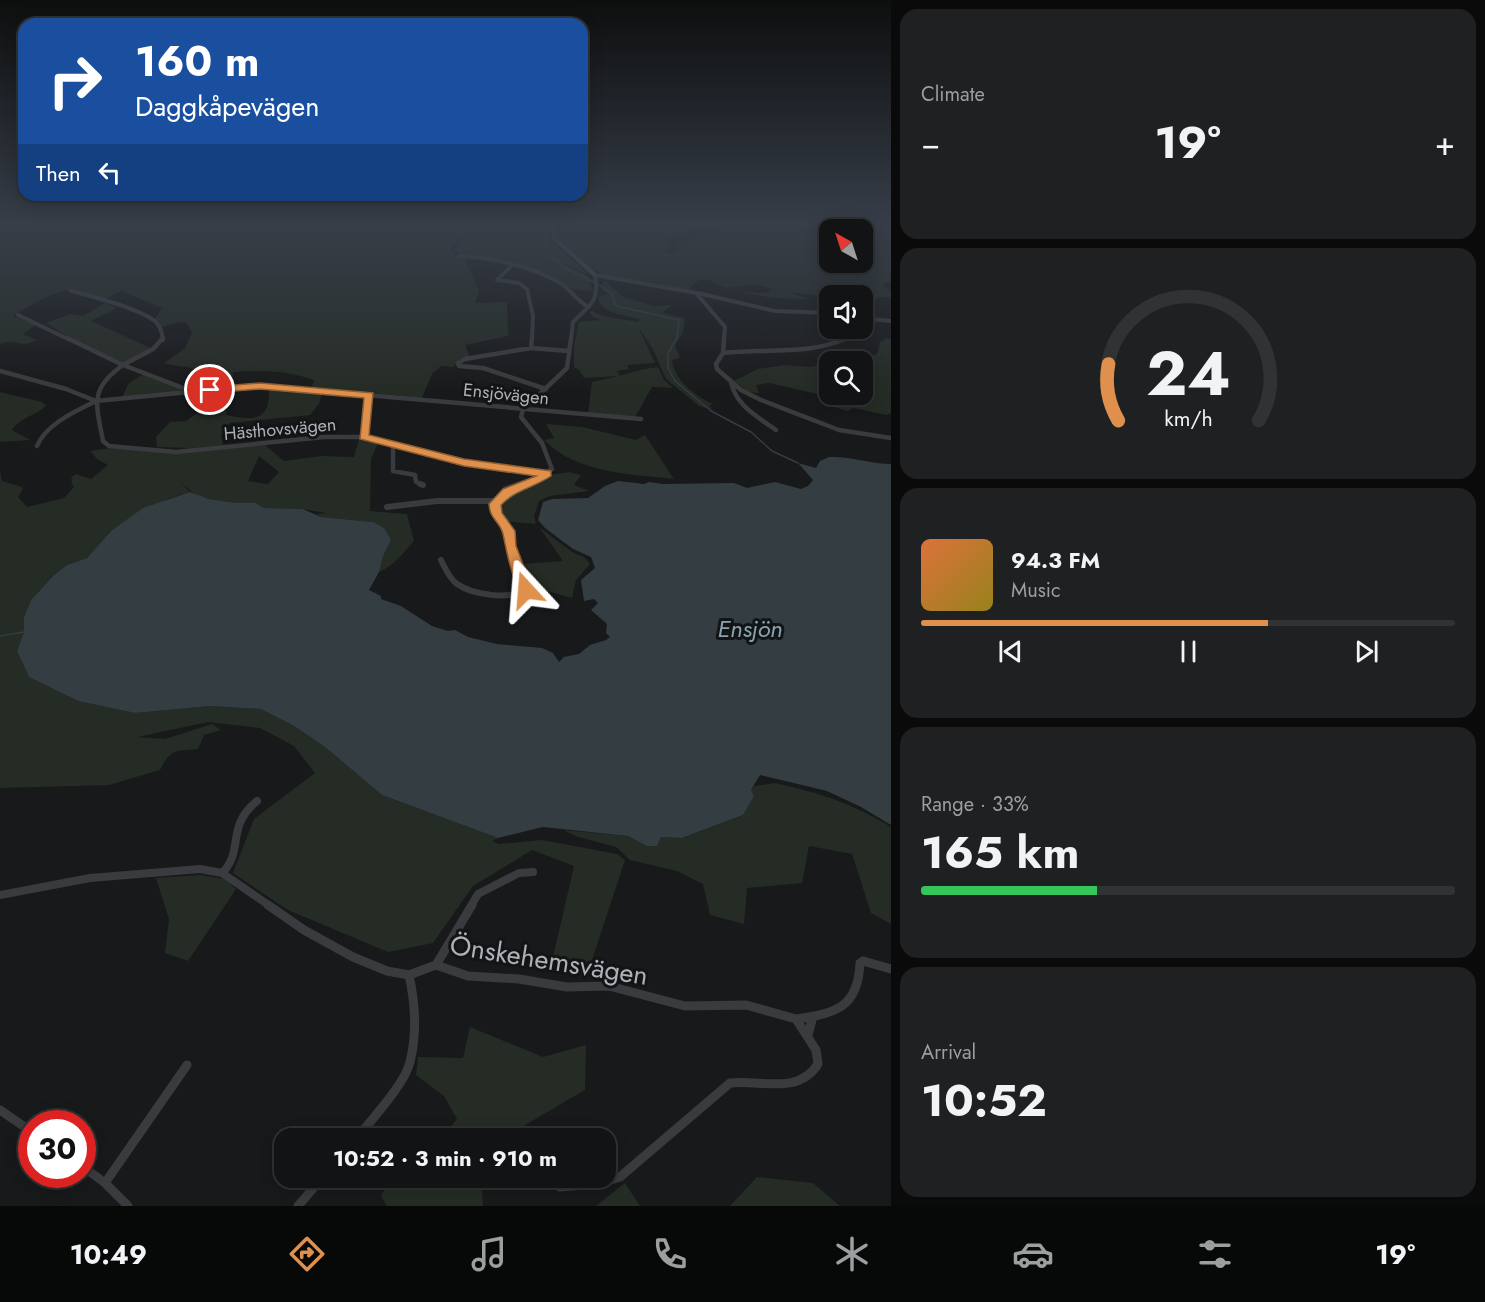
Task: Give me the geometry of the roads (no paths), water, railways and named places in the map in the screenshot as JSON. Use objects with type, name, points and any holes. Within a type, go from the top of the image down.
[{"type":"street","points":[[499,280],[516,283],[526,288],[533,316],[531,348]]},
{"type":"street","points":[[557,280],[589,308]]},
{"type":"street","points":[[387,507],[437,501],[497,501],[507,492],[533,483],[552,469],[536,432],[522,417],[523,409],[567,368],[573,322],[589,308],[596,291],[595,280]]},
{"type":"street","points":[[625,280],[696,293],[775,311],[819,313]]},
{"type":"street","points":[[71,291],[113,304],[154,321],[163,333],[163,340],[153,349],[123,365],[100,383],[96,401]]},
{"type":"street","points":[[696,293],[713,310],[725,327],[723,353],[716,364],[717,369],[745,393],[839,430],[891,438]]},
{"type":"street","name":"Ensjövägen","points":[[18,315],[123,365],[191,391],[260,386],[641,419]]},
{"type":"street","points":[[873,319],[891,321]]},
{"type":"street","points":[[723,353],[741,350],[788,351],[821,348],[844,339]]},
{"type":"street","points":[[546,389],[483,368],[458,364],[465,358],[531,348],[569,351]]},
{"type":"street","points":[[0,371],[66,389],[96,401]]},
{"type":"street","points":[[731,382],[732,393],[740,403],[776,430]]},
{"type":"street","points":[[37,446],[38,440],[49,431],[96,401],[191,391]]},
{"type":"street","points":[[364,437],[369,395]]},
{"type":"street","name":"Hästhovsvägen","points":[[96,401],[103,441],[109,446],[122,449],[182,451],[324,437],[364,437],[464,463],[547,474]]},
{"type":"street","points":[[393,445],[393,471],[415,475],[416,482],[423,485]]},
{"type":"street","points":[[441,560],[449,576],[460,585],[487,593],[518,596],[523,594],[526,586],[510,546],[509,531],[496,514],[497,501]]},
{"type":"street","points":[[222,873],[234,856],[238,824],[248,809],[257,801]]},
{"type":"street","points":[[0,895],[90,878],[200,869],[222,873],[282,916],[353,957],[375,967],[409,975],[415,1001],[410,1064],[392,1094],[365,1128]]},
{"type":"street","points":[[436,965],[478,894],[519,873],[533,872]]},
{"type":"street","name":"Önskehemsvägen","points":[[409,975],[436,965],[468,976],[519,979],[567,987],[609,986],[685,1006],[747,1005],[796,1019],[843,1006],[852,1000],[858,992],[861,980],[860,963],[863,961],[891,969]]},
{"type":"street","points":[[808,1035],[813,1016]]},
{"type":"street","points":[[616,1179],[730,1083],[775,1086],[787,1084],[813,1072],[818,1064],[818,1057],[808,1035],[796,1019]]},
{"type":"street","points":[[105,1183],[188,1065]]},
{"type":"street","points":[[0,1110],[18,1122]]},
{"type":"street","points":[[96,1176],[128,1206]]},
{"type":"street","points":[[298,1206],[313,1188]]},
{"type":"water","name":"Ensjön","points":[[829,457],[891,464],[891,825],[861,807],[827,791],[760,775],[751,790],[754,796],[743,815],[682,838],[661,837],[657,846],[647,846],[628,836],[543,827],[498,838],[382,795],[325,747],[294,726],[261,709],[210,706],[135,713],[78,701],[29,677],[17,651],[24,632],[24,617],[31,600],[54,575],[67,565],[87,558],[111,531],[143,508],[190,492],[209,499],[256,503],[264,508],[303,509],[321,517],[373,522],[384,528],[391,540],[383,556],[379,572],[369,590],[381,596],[381,599],[401,606],[432,626],[448,631],[455,630],[468,637],[497,644],[542,648],[553,653],[559,662],[564,657],[579,654],[590,645],[610,637],[606,633],[607,624],[591,610],[598,603],[594,599],[584,601],[581,580],[595,568],[591,557],[573,549],[538,520],[543,502],[552,499],[588,498],[605,486],[618,481],[644,484],[649,482],[662,484],[734,483],[747,488],[775,482],[801,489],[813,480],[798,463],[816,468],[820,461]]},
{"type":"waterway","points":[[598,284],[611,293],[616,306],[679,320],[677,338],[668,353],[668,368],[675,381],[711,411],[751,432],[772,451],[798,463]]},
{"type":"waterway","points":[[0,636],[24,632]]}]
